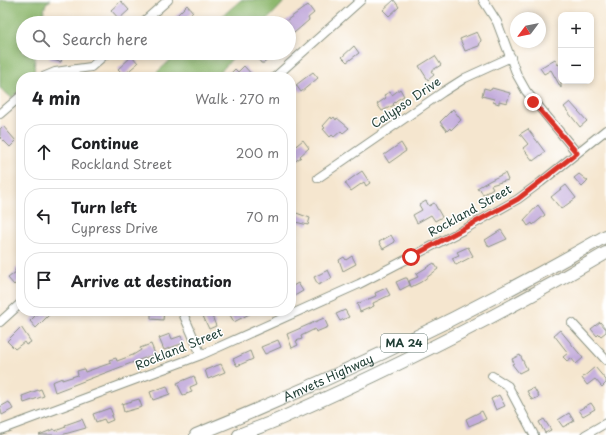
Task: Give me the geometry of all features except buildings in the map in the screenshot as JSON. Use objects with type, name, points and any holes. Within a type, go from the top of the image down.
[{"type":"highway","name":"Amvets Highway","points":[[196,435],[315,386],[481,306],[606,236]]},
{"type":"highway","name":"Amvets Highway","points":[[239,435],[282,418],[398,364],[515,305],[606,253]]},
{"type":"street","points":[[150,16],[168,0]]},
{"type":"street","points":[[296,58],[361,0]]},
{"type":"street","points":[[483,0],[497,22],[521,82],[533,102],[577,153]]},
{"type":"street","name":"Calypso Drive","points":[[318,178],[465,78],[511,57]]},
{"type":"street","points":[[54,72],[91,67],[99,60]]},
{"type":"street","points":[[281,72],[294,60]]},
{"type":"street","points":[[0,114],[16,100]]},
{"type":"street","name":"Rockland Street","points":[[296,312],[359,284],[463,230],[518,199],[606,130]]},
{"type":"street","points":[[0,322],[16,308]]},
{"type":"street","points":[[184,316],[201,354]]},
{"type":"street","name":"Rockland Street","points":[[0,430],[201,354],[287,316]]},
{"type":"street","points":[[572,323],[606,360]]},
{"type":"street","points":[[492,376],[508,386],[534,435]]},
{"type":"street","points":[[585,435],[606,422]]},
{"type":"green space","points":[[0,0],[51,0],[46,3],[43,16],[16,16],[16,60],[35,60],[34,72],[16,72],[16,94],[12,98],[0,88]]},
{"type":"green space","points":[[241,0],[286,0],[271,16],[222,16]]},
{"type":"green space","points":[[170,60],[231,60],[220,72],[157,72]]},
{"type":"route","points":[[411,257],[518,199],[577,153],[533,102]]}]
